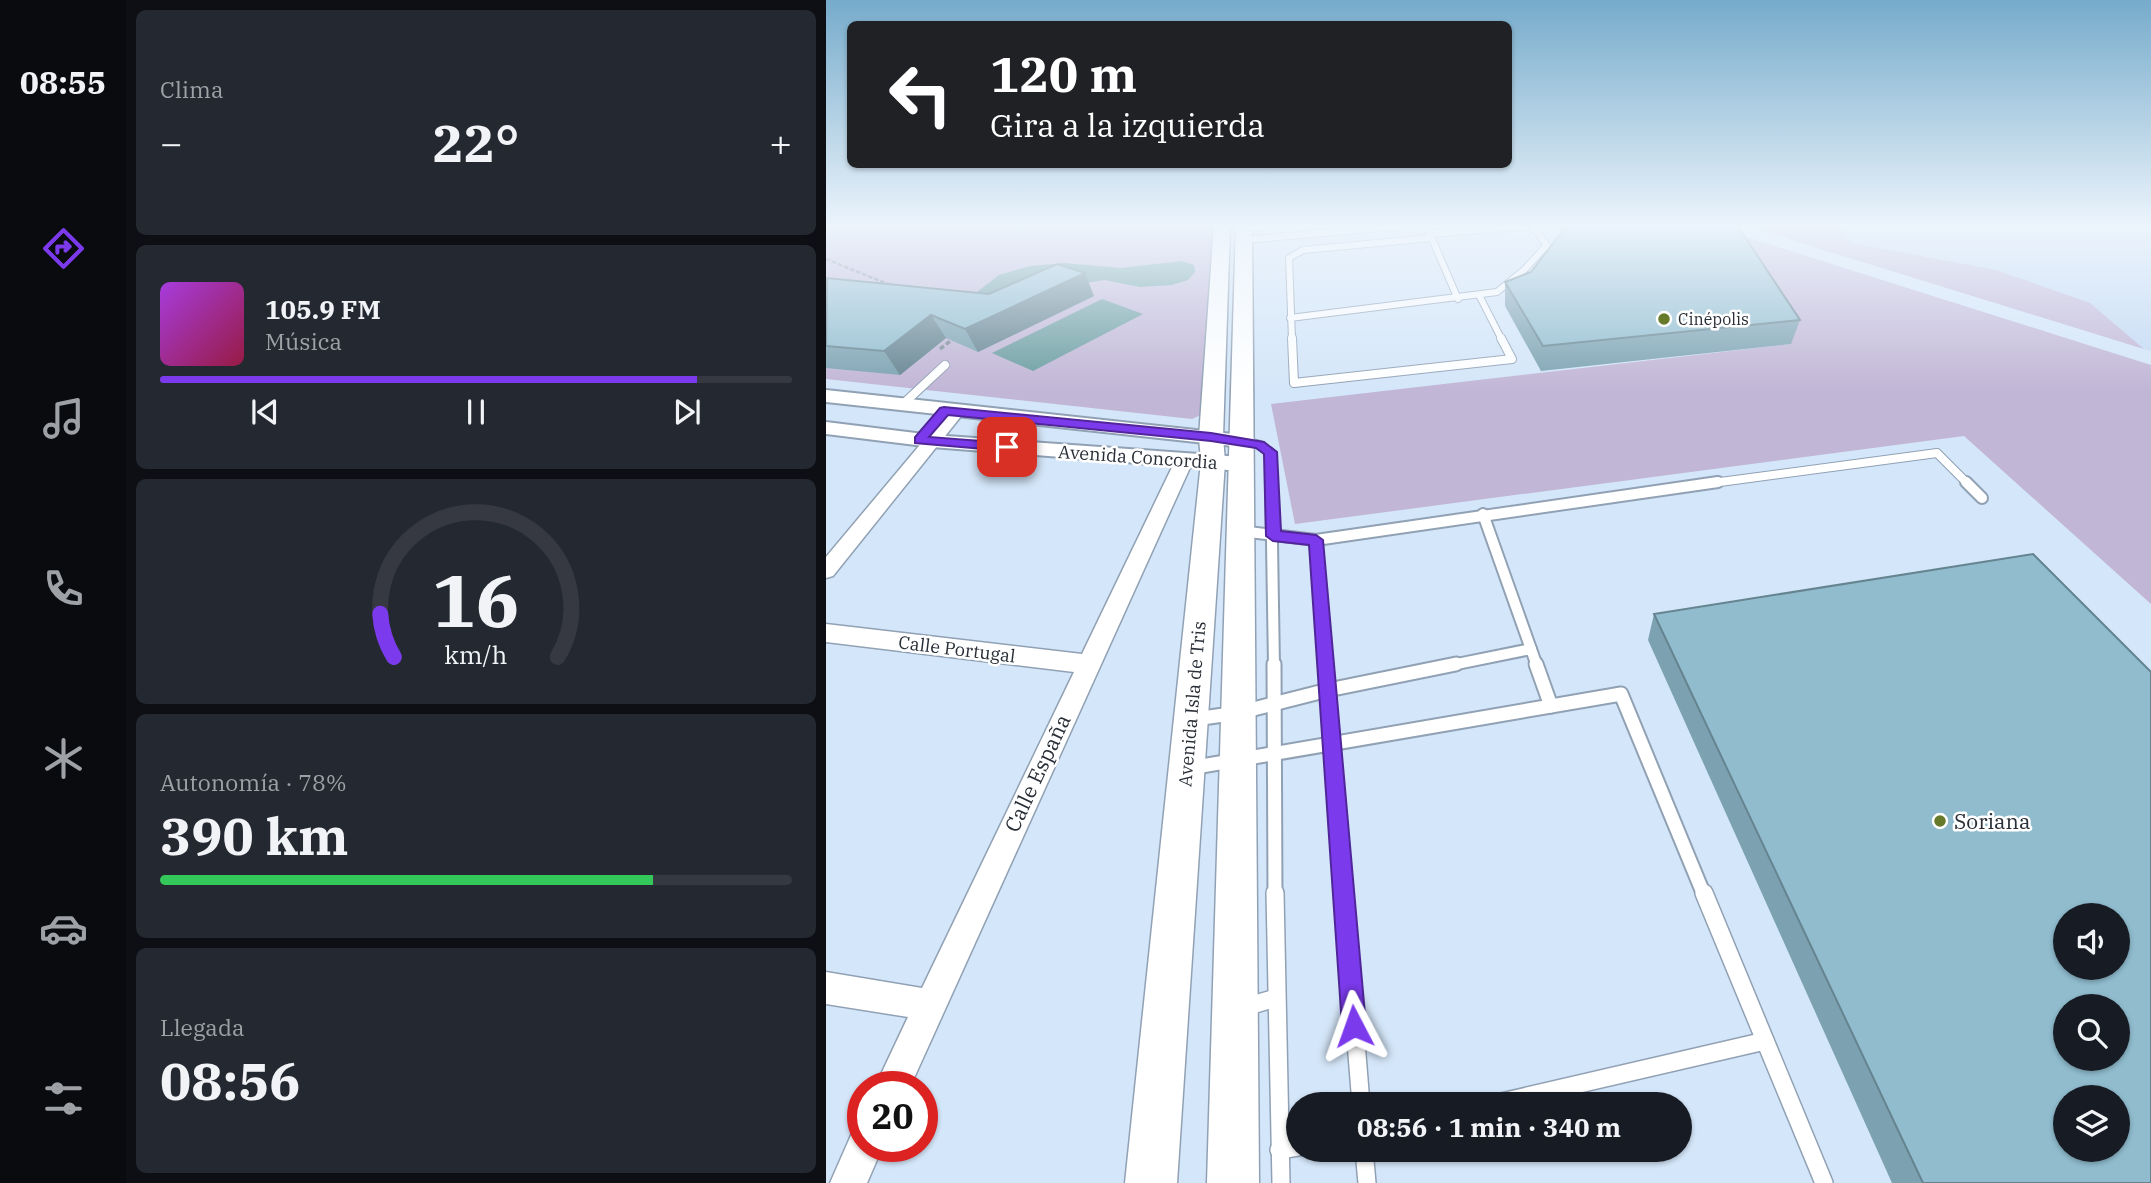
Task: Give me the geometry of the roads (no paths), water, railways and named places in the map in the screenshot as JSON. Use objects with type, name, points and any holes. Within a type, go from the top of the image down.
[{"type":"main road","name":"Avenida Isla de Tris","points":[[1150,1183],[1190,720],[1233,280]]},
{"type":"main road","name":"Avenida Isla de Tris","points":[[1218,453],[1240,531],[1233,1183]]},
{"type":"street","name":"Avenida Concordia","points":[[826,396],[950,411],[1218,453]]},
{"type":"street","points":[[826,571],[950,411]]},
{"type":"street","name":"Avenida Concordia","points":[[826,428],[926,440],[1218,453]]},
{"type":"street","points":[[826,550],[926,440]]},
{"type":"street","name":"Calle España","points":[[900,1071],[1088,664],[1218,453]]},
{"type":"street","name":"Calle Portugal","points":[[826,633],[1088,664]]},
{"type":"street","points":[[826,988],[930,1006]]},
{"type":"street","points":[[848,1183],[858,1162]]},
{"type":"lane","points":[[1289,280],[1294,383],[1512,359],[1479,296]]},
{"type":"lane","points":[[1450,280],[1458,299]]},
{"type":"lane","points":[[1290,318],[1479,296],[1497,292],[1511,280]]},
{"type":"lane","points":[[902,405],[945,365]]},
{"type":"lane","points":[[1218,453],[1260,445],[1270,452],[1276,998],[1281,1183]]},
{"type":"lane","points":[[1240,531],[1316,540],[1483,514],[1937,453],[1982,498]]},
{"type":"lane","points":[[1483,514],[1551,706]]},
{"type":"lane","points":[[1316,540],[1360,1092]]},
{"type":"lane","points":[[1190,720],[1238,713],[1328,690],[1531,649]]},
{"type":"lane","points":[[1186,769],[1621,694],[1824,1183]]},
{"type":"lane","points":[[1235,1009],[1276,998]]},
{"type":"lane","points":[[1545,1092],[1765,1041]]},
{"type":"lane","points":[[1279,1150],[1286,1149]]},
{"type":"lane","points":[[1365,1162],[1367,1183]]},
{"type":"place","name":"Cinépolis","points":[[1664,319]]},
{"type":"place","name":"Soriana","points":[[1940,821]]}]
